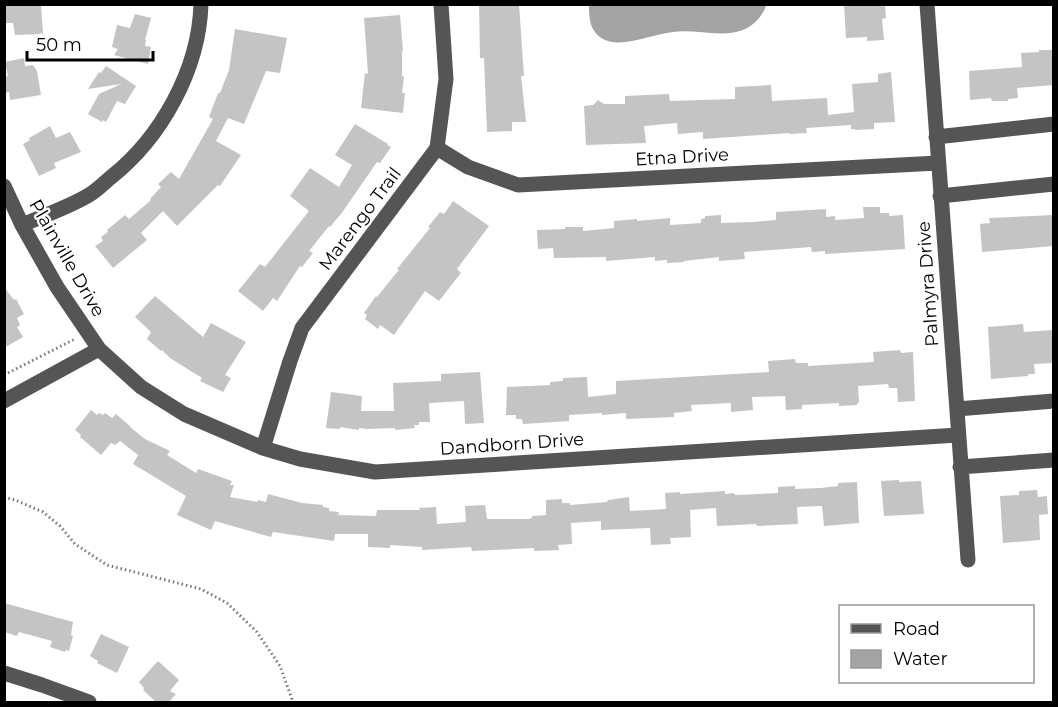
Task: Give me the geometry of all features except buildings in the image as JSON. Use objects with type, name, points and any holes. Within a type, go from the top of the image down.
[{"type":"street","points":[[22,225],[90,195],[124,167],[162,121],[182,84],[192,56],[201,4]]},
{"type":"street","name":"Marengo Trail","points":[[264,448],[290,360],[303,328],[437,148],[446,79],[441,4]]},
{"type":"street","name":"Palmyra Drive","points":[[927,4],[968,560]]},
{"type":"street","points":[[936,137],[1053,124]]},
{"type":"street","name":"Etna Drive","points":[[437,148],[468,167],[519,185],[938,163]]},
{"type":"street","points":[[940,196],[1053,184]]},
{"type":"street","name":"Plainville Drive","points":[[4,186],[22,225],[57,287],[99,349]]},
{"type":"street","points":[[4,401],[99,349]]},
{"type":"street","name":"Dandborn Drive","points":[[99,349],[141,387],[184,414],[264,448],[300,459],[375,472],[958,435]]},
{"type":"street","points":[[957,409],[1053,401]]},
{"type":"street","points":[[960,467],[1053,460]]},
{"type":"street","points":[[4,673],[89,702]]},
{"type":"path","points":[[4,375],[88,333]]},
{"type":"path","points":[[4,497],[43,512],[60,526],[75,544],[107,565],[201,589],[226,603],[257,632],[280,666],[293,702]]},
{"type":"water","points":[[589,4],[766,5],[760,17],[751,26],[741,31],[719,34],[684,31],[638,40],[612,42],[600,37],[593,30]]}]
